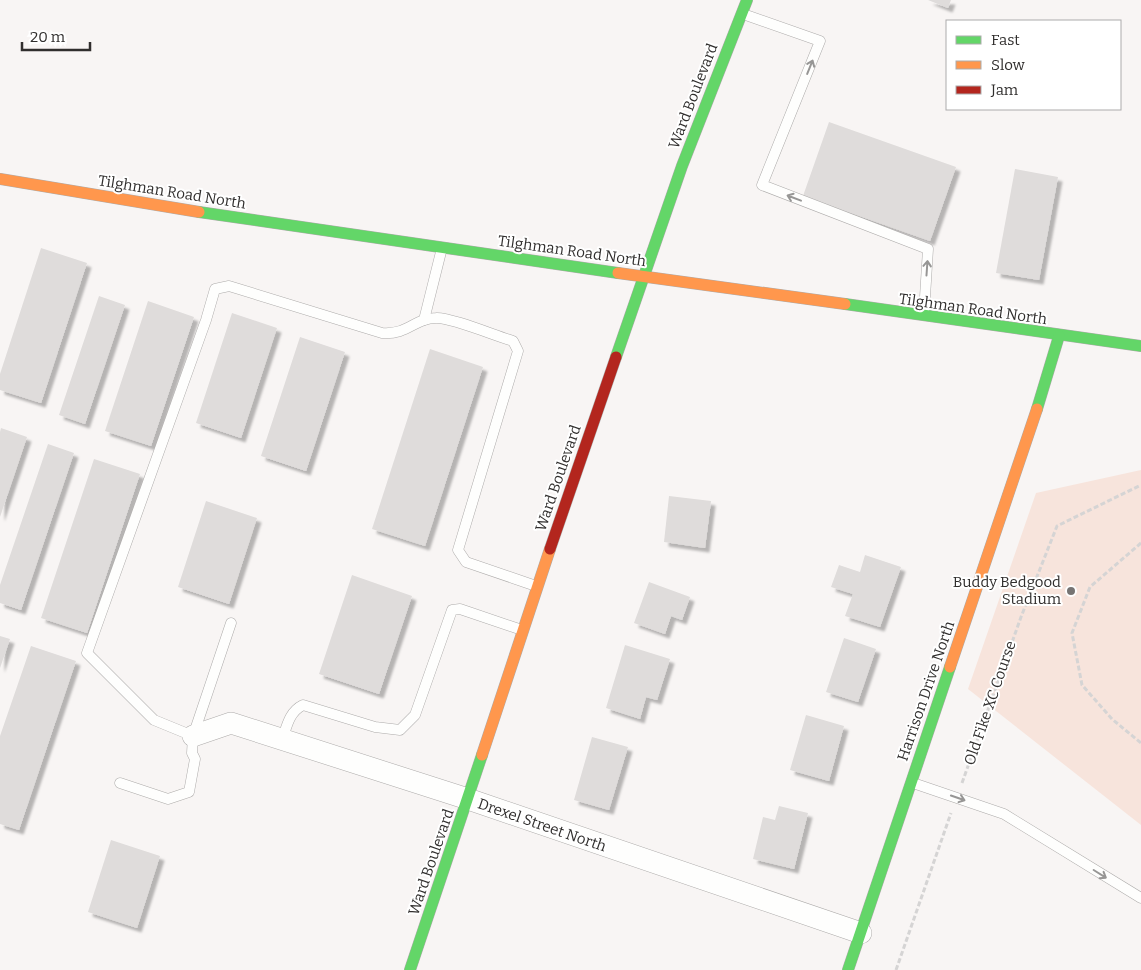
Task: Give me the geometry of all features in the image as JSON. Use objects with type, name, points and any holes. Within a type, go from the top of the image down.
[{"type":"street","name":"Ward Boulevard","points":[[410,970],[523,631],[682,166],[747,0]]},
{"type":"street","name":"Tilghman Road North","points":[[0,179],[277,224],[923,317],[1141,346]]},
{"type":"street","name":"Harrison Drive North","points":[[848,970],[1029,434],[1059,336]]},
{"type":"street","name":"Drexel Street North","points":[[193,736],[231,723],[468,799],[861,933]]},
{"type":"lane","points":[[741,14],[820,41],[762,185],[928,249],[923,317]]},
{"type":"lane","points":[[424,320],[442,248]]},
{"type":"lane","points":[[193,736],[154,720],[87,653],[206,320],[215,289],[228,286],[382,333],[396,334],[424,320],[437,317],[513,342],[518,352],[458,550],[466,562],[538,587]]},
{"type":"lane","points":[[282,740],[289,718],[295,708],[303,704],[375,727],[400,730],[407,726],[415,715],[452,610],[460,609],[523,631]]},
{"type":"lane","points":[[120,783],[168,799],[189,792],[195,759],[192,753],[193,736],[231,623]]},
{"type":"lane","points":[[912,782],[1004,814],[1141,898]]},
{"type":"path","name":"Old Fike XC Course","points":[[960,790],[1021,617],[1058,526],[1141,485]]},
{"type":"path","points":[[1141,542],[1090,587],[1072,634],[1082,685],[1112,719],[1141,743]]},
{"type":"path","points":[[896,970],[953,808]]},
{"type":"shaded area","name":"Buddy Bedgood Stadium","points":[[1141,470],[1141,825],[968,689],[1036,493]]},
{"type":"building","points":[[928,0],[951,0],[948,8]]},
{"type":"building","points":[[829,122],[956,167],[930,241],[803,196]]},
{"type":"building","points":[[1015,169],[1058,177],[1039,280],[996,273]]},
{"type":"building","points":[[41,248],[87,263],[41,403],[0,390],[0,374]]},
{"type":"building","points":[[99,296],[125,305],[85,424],[59,415]]},
{"type":"building","points":[[148,301],[194,317],[151,446],[105,431]]},
{"type":"building","points":[[232,313],[277,328],[241,438],[196,423]]},
{"type":"building","points":[[300,337],[345,352],[306,471],[261,456]]},
{"type":"building","points":[[430,349],[483,367],[425,546],[372,529]]},
{"type":"building","points":[[1,428],[27,437],[0,517],[0,432]]},
{"type":"building","points":[[48,444],[74,453],[21,610],[0,603],[0,585]]},
{"type":"building","points":[[94,459],[140,474],[87,633],[41,618]]},
{"type":"building","points":[[669,496],[711,501],[705,548],[664,542]]},
{"type":"building","points":[[206,501],[257,518],[229,604],[178,587]]},
{"type":"building","points":[[865,555],[901,567],[880,627],[845,616],[853,594],[831,587],[839,565],[860,572]]},
{"type":"building","points":[[352,575],[412,596],[379,694],[319,674]]},
{"type":"building","points":[[649,582],[690,597],[682,620],[671,616],[665,634],[634,623]]},
{"type":"building","points":[[0,636],[10,639],[0,668]]},
{"type":"building","points":[[844,638],[876,649],[858,702],[826,692]]},
{"type":"building","points":[[625,645],[670,659],[657,700],[646,697],[640,719],[606,708]]},
{"type":"building","points":[[31,646],[76,661],[19,830],[0,824],[0,736]]},
{"type":"building","points":[[806,715],[844,726],[829,781],[790,770]]},
{"type":"building","points":[[592,737],[628,747],[609,810],[574,800]]},
{"type":"building","points":[[779,806],[808,813],[794,869],[753,859],[763,817],[775,820]]},
{"type":"building","points":[[111,840],[160,856],[137,928],[88,912]]},
{"type":"traffic: fast","points":[[616,357],[682,166],[747,0]]},
{"type":"traffic: fast","points":[[199,212],[618,273]]},
{"type":"traffic: fast","points":[[845,304],[1141,346]]},
{"type":"traffic: fast","points":[[1037,409],[1059,336]]},
{"type":"traffic: fast","points":[[848,970],[950,667]]},
{"type":"traffic: fast","points":[[410,970],[482,755]]},
{"type":"traffic: slow","points":[[0,179],[199,212]]},
{"type":"traffic: slow","points":[[618,273],[845,304]]},
{"type":"traffic: slow","points":[[950,667],[1037,409]]},
{"type":"traffic: slow","points":[[482,755],[550,549]]},
{"type":"traffic: jam","points":[[550,549],[616,357]]},
{"type":"place","name":"Buddy Bedgood Stadium","points":[[1071,591]]}]
